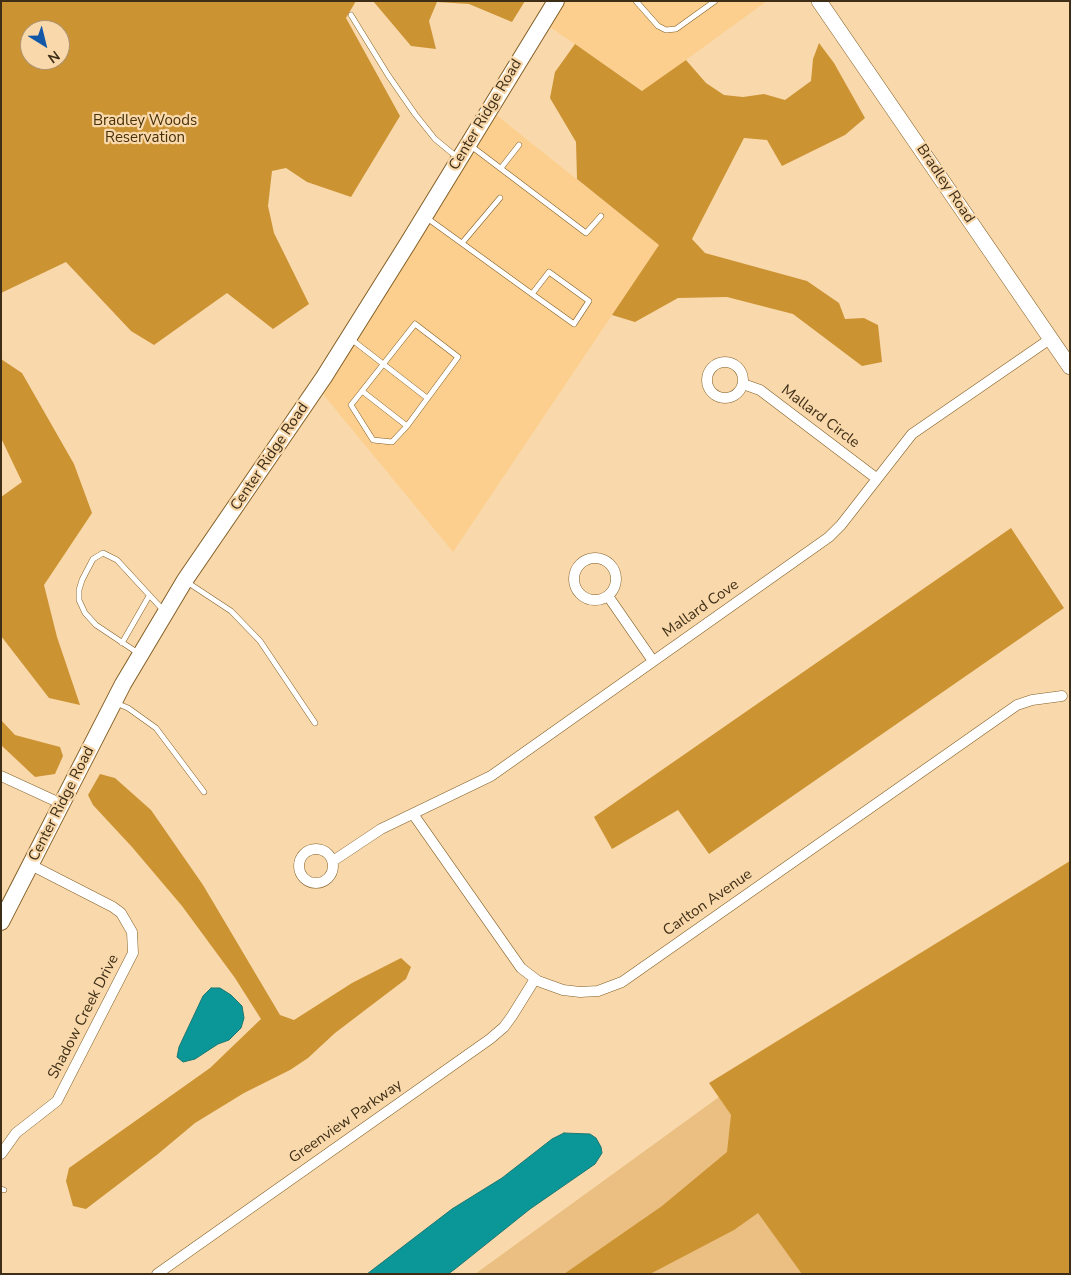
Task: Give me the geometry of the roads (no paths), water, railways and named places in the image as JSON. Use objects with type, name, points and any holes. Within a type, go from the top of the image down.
[{"type":"main road","name":"Center Ridge Road","points":[[1,922],[114,702],[165,613],[185,580],[303,408],[349,337],[556,1]]},
{"type":"street","name":"Bradley Road","points":[[819,1],[1070,367]]},
{"type":"street","name":"Mallard Cove","points":[[333,860],[381,830],[491,776],[829,537],[841,525],[912,434],[1050,339]]},
{"type":"street","name":"Mallard Circle","points":[[743,384],[760,390],[876,478]]},
{"type":"street","points":[[599,559],[611,566],[615,572],[615,585],[608,596],[594,600],[582,596],[577,590],[574,577],[580,564],[586,560],[599,559]]},
{"type":"street","points":[[608,596],[653,661]]},
{"type":"street","name":"Carlton Avenue","points":[[413,814],[522,968],[535,979],[554,987],[571,992],[598,991],[615,986],[1017,704],[1062,696]]},
{"type":"street","points":[[1,776],[62,804]]},
{"type":"street","name":"Shadow Creek Drive","points":[[1,1154],[16,1133],[58,1101],[133,953],[132,932],[121,913],[113,907],[31,865]]},
{"type":"street","name":"Greenview Parkway","points":[[157,1274],[490,1039],[512,1016],[535,979]]},
{"type":"lane","points":[[636,1],[658,26],[666,30],[676,29],[716,1]]},
{"type":"lane","points":[[351,14],[388,75],[415,114],[435,139],[459,159]]},
{"type":"lane","points":[[468,144],[586,233],[601,216]]},
{"type":"lane","points":[[501,168],[519,145]]},
{"type":"lane","points":[[462,243],[500,198]]},
{"type":"lane","points":[[425,216],[532,294],[574,324],[590,300],[549,272],[532,294]]},
{"type":"lane","points":[[415,324],[458,357],[407,426],[392,442],[372,440],[351,405],[383,364],[415,324]]},
{"type":"lane","points":[[349,337],[427,398]]},
{"type":"lane","points":[[362,391],[407,426]]},
{"type":"lane","points":[[140,655],[96,625],[85,613],[79,600],[79,590],[93,559],[103,553],[116,560],[165,613]]},
{"type":"lane","points":[[185,580],[231,611],[260,641],[315,724]]},
{"type":"lane","points":[[122,643],[149,596]]},
{"type":"lane","points":[[114,702],[128,708],[156,728],[204,792]]},
{"type":"water","points":[[211,988],[220,988],[231,995],[242,1006],[244,1018],[241,1028],[229,1040],[218,1044],[195,1059],[183,1062],[177,1057],[179,1047],[203,996]]},
{"type":"water","points":[[564,1133],[590,1134],[596,1138],[602,1153],[595,1164],[530,1209],[455,1269],[448,1274],[367,1274],[452,1209],[502,1178],[552,1139]]},
{"type":"park label","name":"Bradley Woods Reservation","points":[[145,130]]}]
